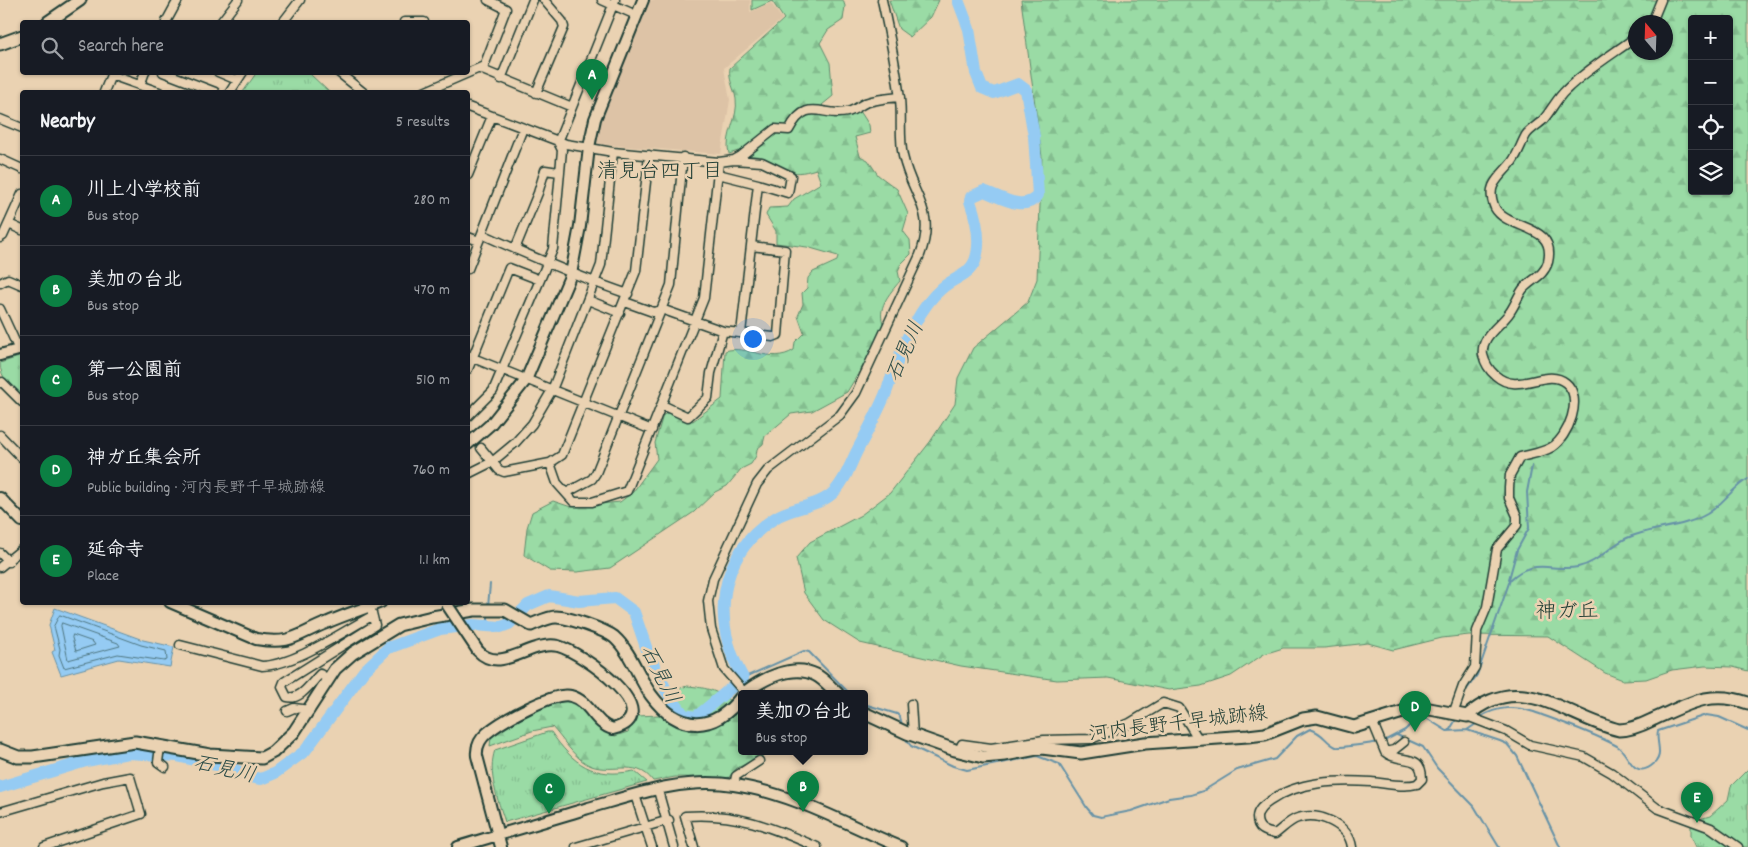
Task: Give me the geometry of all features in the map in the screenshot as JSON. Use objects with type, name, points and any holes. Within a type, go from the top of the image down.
[{"type":"main road","points":[[51,20],[80,0]]},
{"type":"main road","points":[[0,44],[20,37]]},
{"type":"main road","points":[[0,750],[18,757],[33,758],[135,742],[160,748],[210,755],[262,758],[281,745],[310,710],[335,669],[353,653],[400,625],[432,617],[488,610],[505,610],[531,625],[556,617],[604,631],[614,637],[625,650],[652,696],[672,715],[695,725],[716,721],[738,699]]},
{"type":"main road","points":[[750,690],[771,677],[797,671],[818,676],[834,690]]},
{"type":"main road","points":[[1467,716],[1489,700],[1507,695],[1521,694],[1610,728],[1627,730],[1709,697],[1726,697],[1748,703]]},
{"type":"main road","name":"河内長野千早城跡線","points":[[868,715],[907,733],[983,757],[1042,748],[1081,753],[1145,743],[1265,734],[1303,719],[1317,717],[1354,727],[1374,725],[1419,708],[1467,716]]},
{"type":"street","points":[[167,20],[178,0]]},
{"type":"street","points":[[223,20],[238,0]]},
{"type":"street","points":[[285,20],[300,0]]},
{"type":"street","points":[[470,73],[484,66],[506,9],[488,0]]},
{"type":"street","points":[[501,79],[533,0]]},
{"type":"street","points":[[536,93],[564,27],[544,0]]},
{"type":"street","points":[[602,0],[614,2],[636,15]]},
{"type":"street","points":[[470,442],[491,424],[526,380],[571,274],[580,226],[589,147],[595,119],[642,0]]},
{"type":"street","points":[[740,690],[724,669],[711,629],[708,601],[713,580],[757,484],[768,470],[835,420],[851,400],[923,246],[926,234],[925,213],[903,155],[900,97],[882,0]]},
{"type":"street","points":[[1655,15],[1661,0]]},
{"type":"street","points":[[470,414],[493,391],[553,249],[562,150],[558,142],[614,2]]},
{"type":"street","points":[[1453,714],[1463,686],[1475,667],[1477,631],[1487,607],[1497,549],[1517,526],[1517,516],[1509,498],[1510,474],[1520,457],[1542,451],[1560,439],[1568,427],[1573,401],[1572,390],[1567,383],[1559,379],[1550,378],[1513,384],[1496,376],[1488,368],[1484,357],[1486,340],[1510,313],[1522,291],[1539,278],[1548,260],[1545,241],[1540,234],[1532,228],[1509,222],[1499,214],[1492,196],[1493,187],[1513,160],[1527,134],[1543,120],[1565,90],[1628,43]]},
{"type":"street","points":[[480,69],[572,107]]},
{"type":"street","points":[[105,90],[111,75]]},
{"type":"street","points":[[113,75],[144,88],[145,75]]},
{"type":"street","points":[[170,75],[210,90]]},
{"type":"street","points":[[225,75],[237,80]]},
{"type":"street","points":[[231,90],[241,75]]},
{"type":"street","points":[[342,75],[360,90]]},
{"type":"street","points":[[429,90],[465,75]]},
{"type":"street","points":[[734,160],[775,129],[789,130],[809,110],[850,112],[875,100],[900,97]]},
{"type":"street","points":[[470,107],[558,142],[613,152],[684,157],[719,162],[734,160],[762,162],[791,176],[788,193],[718,174]]},
{"type":"street","points":[[470,170],[492,116]]},
{"type":"street","points":[[0,119],[20,127]]},
{"type":"street","points":[[470,264],[524,128]]},
{"type":"street","points":[[470,473],[492,462],[524,433],[542,409],[552,390],[601,265],[613,152]]},
{"type":"street","points":[[481,448],[499,470],[504,472],[550,463],[562,455],[585,403],[636,271],[649,154]]},
{"type":"street","points":[[566,493],[592,479],[596,473],[659,311],[671,285],[684,157]]},
{"type":"street","points":[[0,159],[20,168]]},
{"type":"street","points":[[550,463],[557,483],[574,502],[584,503],[627,491],[704,298],[719,162]]},
{"type":"street","points":[[515,248],[538,193],[545,170],[559,172]]},
{"type":"street","points":[[741,333],[758,184]]},
{"type":"street","points":[[0,238],[4,236],[20,199]]},
{"type":"street","points":[[9,224],[20,229]]},
{"type":"street","points":[[470,236],[515,248],[571,274],[594,282],[653,312],[664,310],[723,331],[774,337],[778,335],[785,250],[751,246]]},
{"type":"street","points":[[540,280],[509,268],[470,357],[652,430]]},
{"type":"street","points":[[0,283],[8,280],[20,284]]},
{"type":"street","points":[[588,300],[620,312]]},
{"type":"street","points":[[0,310],[3,322],[20,348]]},
{"type":"street","points":[[662,405],[688,417],[708,398],[711,373],[723,331]]},
{"type":"street","points":[[0,355],[20,350]]},
{"type":"street","points":[[1,381],[20,400]]},
{"type":"street","points":[[0,435],[20,456]]},
{"type":"street","points":[[0,498],[20,519]]},
{"type":"street","points":[[0,567],[9,562],[20,551]]},
{"type":"street","points":[[0,553],[9,562]]},
{"type":"street","points":[[177,605],[256,639],[270,641],[285,641],[300,637],[324,623],[371,611]]},
{"type":"street","points":[[180,645],[262,666],[274,666],[300,655],[378,605]]},
{"type":"street","points":[[447,605],[484,658],[494,660],[542,646],[556,646],[573,651],[622,691],[631,702],[631,717],[626,724],[613,729],[603,724],[582,701],[572,696],[561,694],[547,698],[487,733],[476,749],[501,847]]},
{"type":"street","points":[[328,679],[320,674],[298,696],[292,698],[287,697],[282,687],[284,682],[375,625],[371,611]]},
{"type":"street","points":[[983,757],[977,751],[961,746],[962,744],[991,748],[1044,740],[1090,739],[1130,723],[1163,703],[1179,708],[1199,740]]},
{"type":"street","points":[[907,733],[911,704]]},
{"type":"street","points":[[287,712],[294,708],[310,710]]},
{"type":"street","points":[[1467,716],[1506,731],[1530,745],[1584,757],[1612,774],[1657,808],[1711,828],[1738,847]]},
{"type":"street","points":[[1352,847],[1348,834],[1340,825],[1305,816],[1296,818],[1275,834],[1267,833],[1260,828],[1257,820],[1258,811],[1274,797],[1308,785],[1334,782],[1410,786],[1420,782],[1422,770],[1419,764],[1383,749],[1374,725]]},
{"type":"street","points":[[1383,749],[1394,750],[1404,742]]},
{"type":"street","points":[[160,748],[158,762],[165,767]]},
{"type":"street","points":[[734,785],[734,779],[740,772],[759,762]]},
{"type":"street","points":[[0,812],[103,782],[130,777],[141,814],[44,847]]},
{"type":"street","points":[[458,847],[636,795],[682,784],[734,785],[782,796],[901,847]]},
{"type":"street","points":[[659,794],[668,820],[674,847]]},
{"type":"street","points":[[636,795],[652,847]]},
{"type":"street","points":[[694,847],[684,816],[726,816],[757,822],[816,847]]},
{"type":"street","points":[[576,847],[668,820]]},
{"type":"shaded area","points":[[645,0],[750,0],[750,12],[771,3],[782,19],[724,68],[730,100],[721,154],[594,144],[597,122]]},
{"type":"green space","points":[[752,0],[843,0],[845,6],[843,20],[828,30],[820,43],[830,63],[833,96],[822,105],[834,118],[851,116],[856,111],[860,111],[869,125],[870,133],[855,137],[860,156],[868,160],[878,175],[897,189],[908,214],[903,231],[910,240],[911,254],[901,264],[898,271],[900,281],[888,296],[883,307],[882,319],[884,326],[878,341],[847,392],[812,411],[791,414],[765,436],[763,444],[757,449],[756,456],[751,464],[741,469],[727,486],[715,492],[694,512],[610,568],[577,572],[550,571],[524,555],[527,528],[532,512],[553,501],[571,507],[620,502],[633,492],[657,459],[655,443],[663,415],[668,413],[693,421],[722,399],[725,351],[741,350],[776,356],[794,350],[795,342],[804,333],[798,316],[803,304],[802,293],[807,288],[808,278],[813,272],[837,261],[838,256],[807,247],[776,243],[776,231],[766,215],[769,208],[788,207],[794,199],[821,183],[816,169],[799,173],[793,172],[761,157],[738,151],[729,154],[728,140],[736,106],[730,68],[784,19],[772,1],[752,10]]},
{"type":"green space","points":[[889,0],[939,0],[931,17],[910,37],[899,29]]},
{"type":"green space","points":[[1021,0],[1748,0],[1748,671],[1733,667],[1705,666],[1672,670],[1646,679],[1623,680],[1605,673],[1548,636],[1469,635],[1442,638],[1393,650],[1368,643],[1324,648],[1283,648],[1264,654],[1231,676],[1201,686],[1169,690],[1108,678],[1057,680],[961,666],[860,643],[824,620],[804,593],[796,558],[810,542],[861,515],[890,493],[930,442],[955,404],[958,378],[973,348],[1028,302],[1037,279],[1042,157]]},
{"type":"green space","points":[[255,75],[311,75],[327,90],[244,90]]},
{"type":"green space","points":[[20,357],[20,394],[4,378],[0,363]]},
{"type":"green space","points":[[687,686],[705,688],[718,693],[730,701],[738,709],[738,755],[765,755],[737,768],[728,778],[675,777],[653,781],[639,770],[595,767],[587,764],[573,752],[552,727],[532,731],[490,746],[491,737],[553,699],[565,698],[576,702],[599,727],[615,736],[628,732],[637,716],[659,715],[675,690]]},
{"type":"green space","points":[[551,732],[567,753],[585,766],[607,773],[634,771],[647,782],[505,822],[493,777],[492,768],[495,750]]},
{"type":"green space","points":[[1748,769],[1748,847],[1696,847],[1691,836],[1691,825],[1699,819],[1710,816],[1728,800],[1731,786]]},
{"type":"water","points":[[55,608],[143,640],[174,647],[170,667],[119,659],[61,675],[52,652],[55,650],[49,625]]},
{"type":"waterway","name":"石見川","points":[[0,787],[86,761],[128,753],[177,756],[233,769],[250,777],[261,779],[275,773],[305,751],[364,671],[388,648],[440,629],[473,625],[501,627],[509,624],[528,605],[549,596],[579,601],[615,598],[634,612],[648,653],[667,692],[684,715],[696,717],[743,678],[726,634],[724,612],[725,591],[731,570],[741,551],[756,533],[775,518],[789,511],[821,501],[834,492],[842,482],[879,409],[905,342],[919,315],[929,301],[945,285],[968,271],[975,261],[978,238],[970,201],[971,197],[984,191],[1005,200],[1026,203],[1038,195],[1034,136],[1026,90],[1018,84],[994,93],[982,88],[976,73],[969,29],[958,0]]},
{"type":"waterway","points":[[1509,579],[1517,550],[1529,528],[1527,492],[1532,466]]},
{"type":"waterway","points":[[1459,709],[1465,692],[1477,675],[1510,580],[1518,573],[1535,567],[1569,568],[1585,565],[1627,538],[1698,519],[1718,506],[1748,479]]},
{"type":"waterway","points":[[488,607],[490,584]]},
{"type":"waterway","points":[[488,614],[488,626]]},
{"type":"waterway","points":[[743,678],[804,651],[809,652],[846,690]]},
{"type":"waterway","points":[[868,705],[897,714],[902,725]]},
{"type":"waterway","points":[[1480,717],[1506,708],[1534,712],[1617,746],[1631,764],[1639,769],[1651,766],[1658,758],[1658,731],[1706,715],[1719,717],[1748,730]]},
{"type":"waterway","points":[[1384,741],[1405,730],[1414,721],[1426,718],[1447,731],[1467,730],[1507,744],[1517,756],[1560,847]]},
{"type":"waterway","points":[[1449,731],[1457,718]]},
{"type":"waterway","points":[[1467,730],[1476,724]]},
{"type":"waterway","points":[[904,737],[911,746],[953,766],[967,770],[1037,756],[1059,764],[1087,808],[1093,815],[1101,817],[1131,811],[1169,798],[1203,791],[1237,770],[1275,759],[1297,736],[1310,729],[1336,747],[1380,742]]},
{"type":"waterway","points":[[1397,735],[1423,747],[1437,768],[1474,806],[1499,847]]},
{"type":"place","name":"川上小学校前","points":[[592,100]]},
{"type":"place","name":"神ガ丘集会所","points":[[1415,732]]},
{"type":"place","name":"美加の台北","points":[[803,812]]},
{"type":"place","name":"第一公園前","points":[[549,814]]},
{"type":"place","name":"延命寺","points":[[1697,823]]},
{"type":"district","name":"清見台四丁目","points":[[660,170]]},
{"type":"district","name":"神ガ丘","points":[[1567,610]]}]
